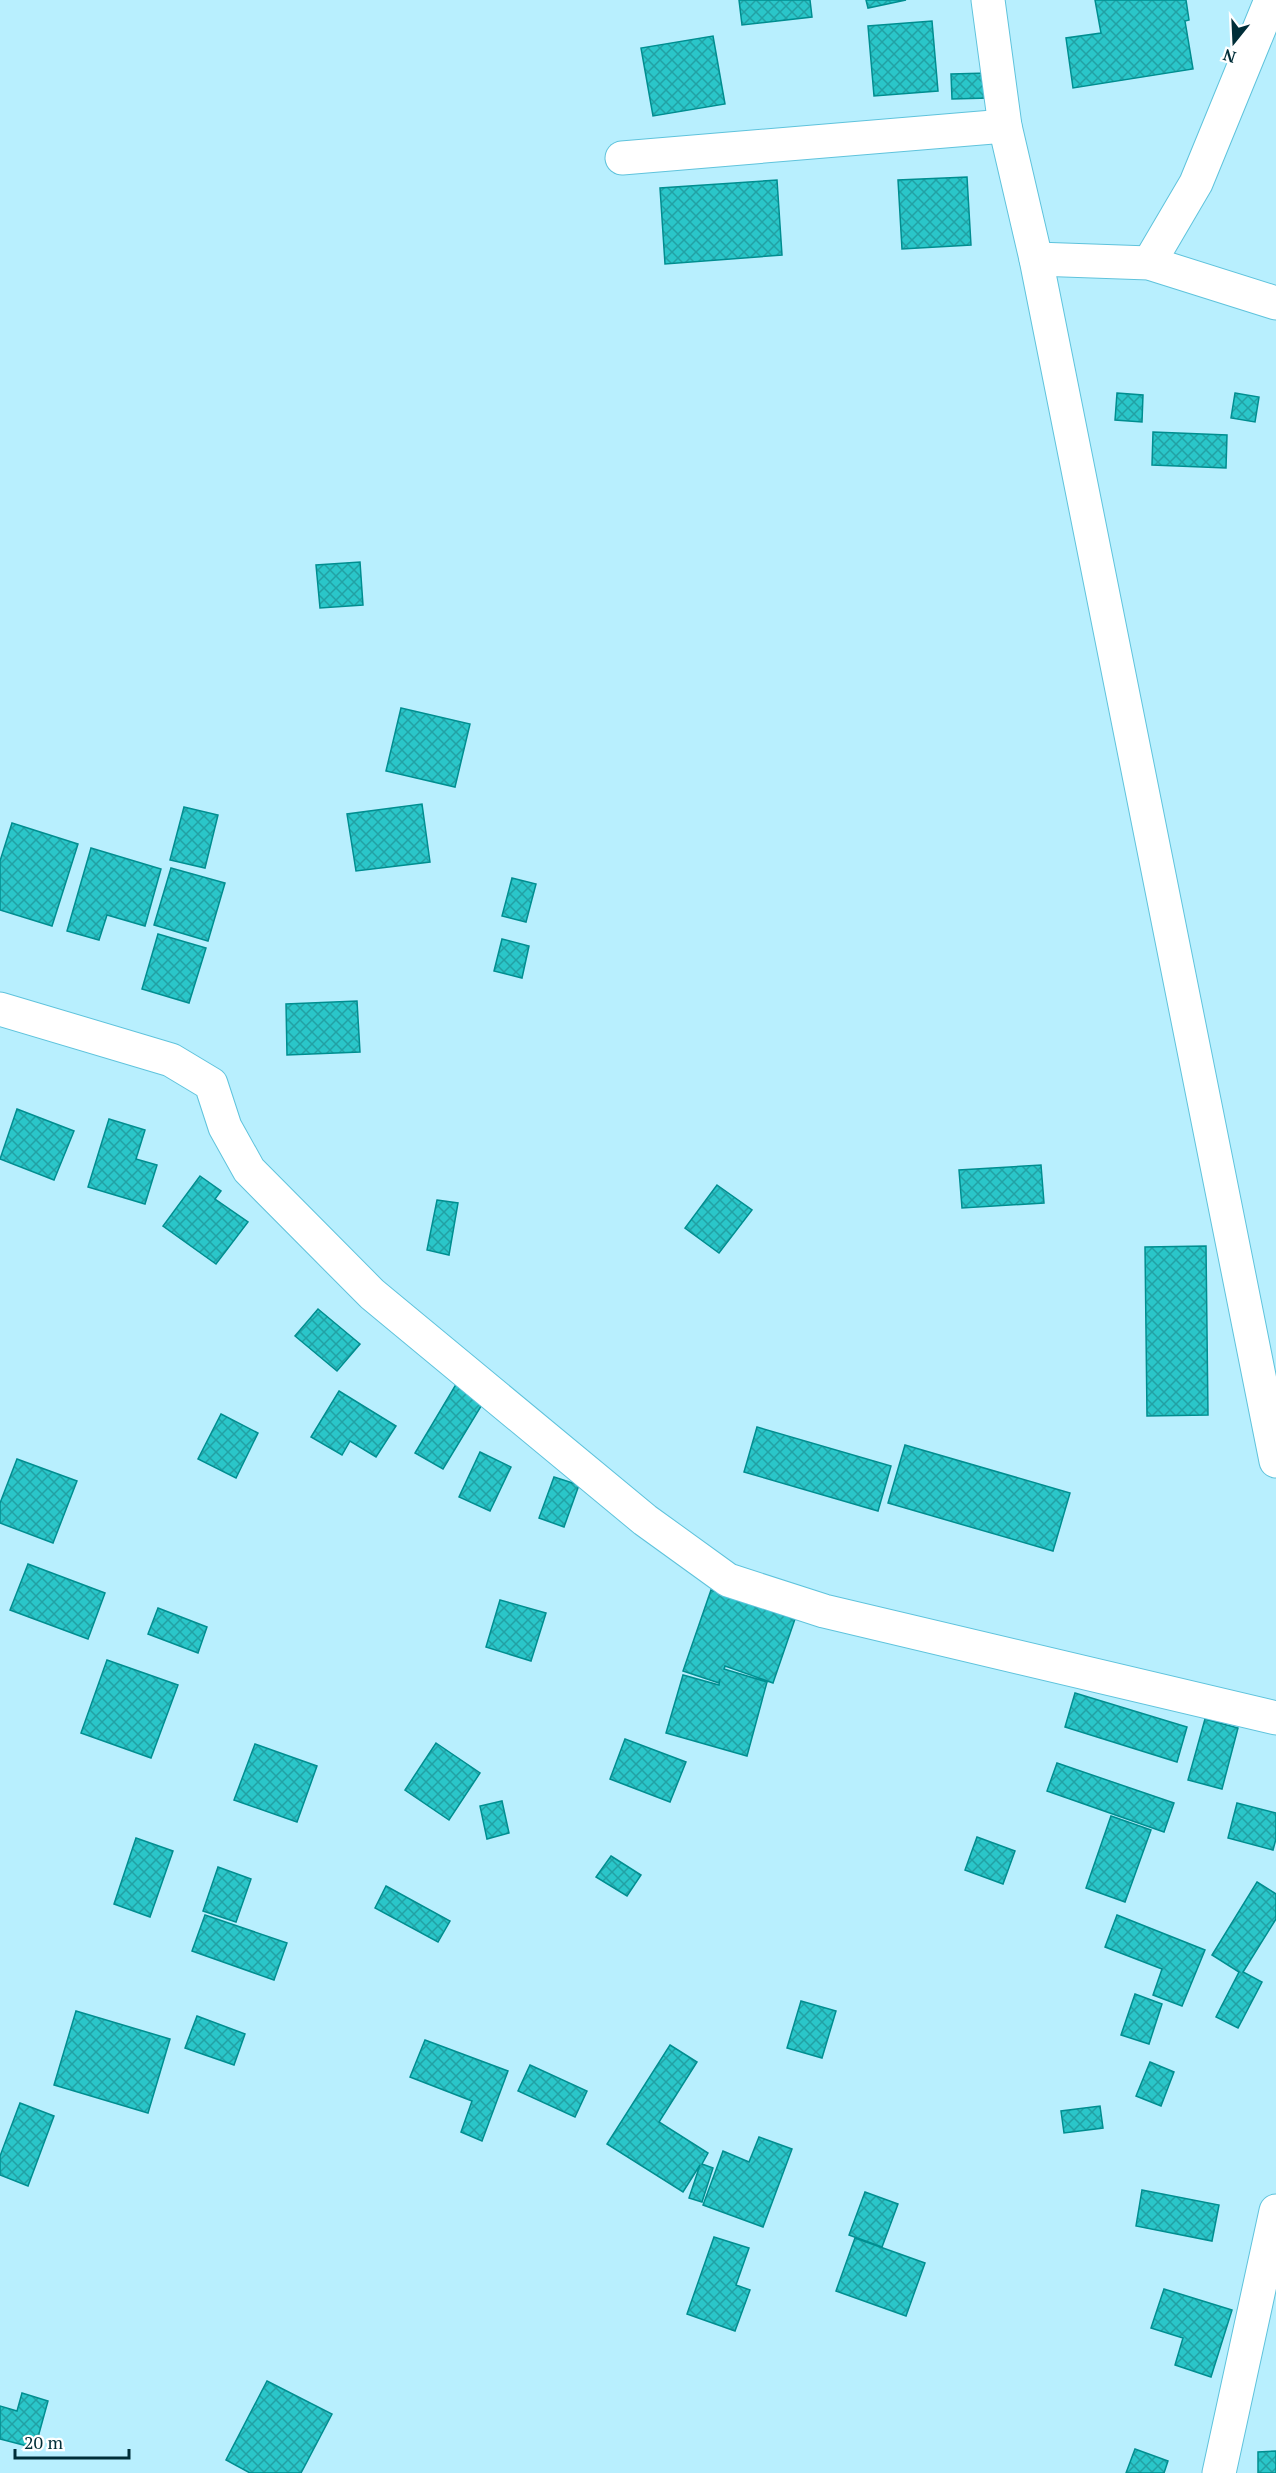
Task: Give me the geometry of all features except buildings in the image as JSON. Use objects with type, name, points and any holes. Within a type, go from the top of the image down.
[{"type":"street","points":[[988,0],[1005,126],[1036,259],[1276,1461]]},
{"type":"street","points":[[1149,263],[1196,183],[1271,0]]},
{"type":"street","points":[[622,158],[1005,126]]},
{"type":"street","points":[[1036,259],[1149,263],[1276,303]]},
{"type":"street","points":[[0,1009],[171,1060],[210,1084],[225,1127],[249,1170],[372,1294],[645,1520],[728,1580],[824,1611],[1276,1718]]},
{"type":"street","points":[[1219,2473],[1276,2211]]}]
